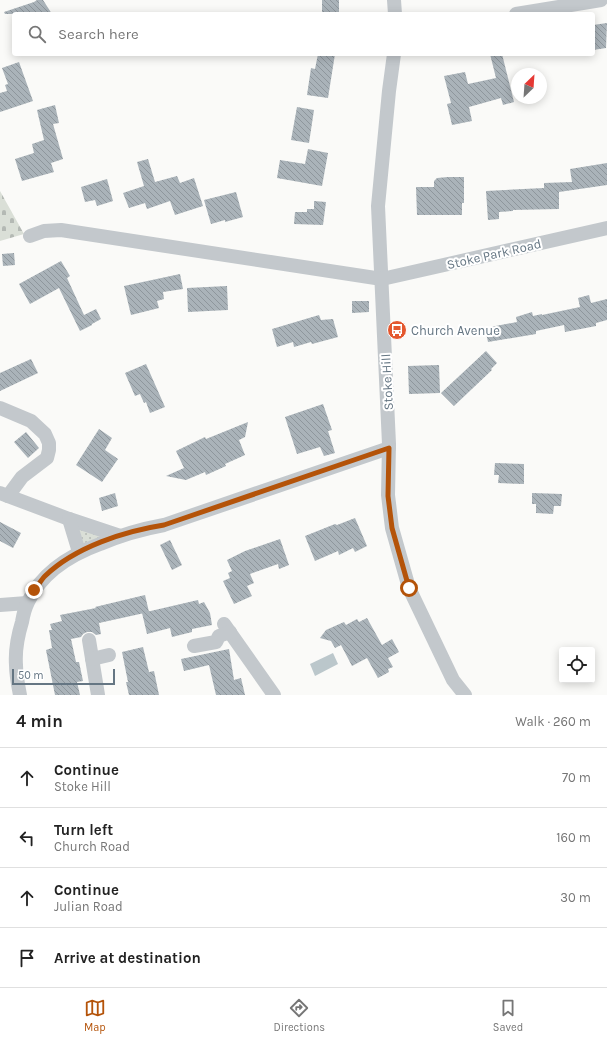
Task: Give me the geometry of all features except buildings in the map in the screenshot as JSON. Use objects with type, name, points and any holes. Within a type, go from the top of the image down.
[{"type":"street","points":[[394,0],[395,12]]},
{"type":"street","points":[[528,12],[601,0]]},
{"type":"street","name":"Stoke Hill","points":[[395,56],[389,91],[378,206],[389,448],[388,496],[392,528],[409,588],[453,680],[465,695]]},
{"type":"street","name":"Stoke Park Road","points":[[382,279],[607,228]]},
{"type":"street","points":[[30,236],[44,231],[61,230],[382,279]]},
{"type":"street","points":[[0,408],[31,421],[45,434],[49,443],[49,450],[46,458],[22,477],[4,495],[120,536]]},
{"type":"street","points":[[20,695],[16,665],[19,632],[27,603],[34,590],[45,576],[79,552],[120,536],[150,527],[164,525],[389,448]]},
{"type":"street","points":[[69,519],[79,552]]},
{"type":"street","points":[[0,605],[27,603]]},
{"type":"street","points":[[194,646],[216,642],[219,636],[227,628],[274,695]]},
{"type":"street","points":[[89,640],[98,695]]},
{"type":"street","points":[[92,659],[109,656]]},
{"type":"green space","points":[[0,191],[24,234],[0,241]]},
{"type":"green space","points":[[77,526],[108,537],[83,546]]},
{"type":"shaded area","points":[[333,653],[338,664],[315,676],[310,664]]},
{"type":"place","name":"Church Avenue","points":[[397,330]]},
{"type":"route","points":[[34,590],[45,576],[79,552],[120,536],[150,527],[164,525],[389,448],[388,496],[392,528],[409,588]]}]
